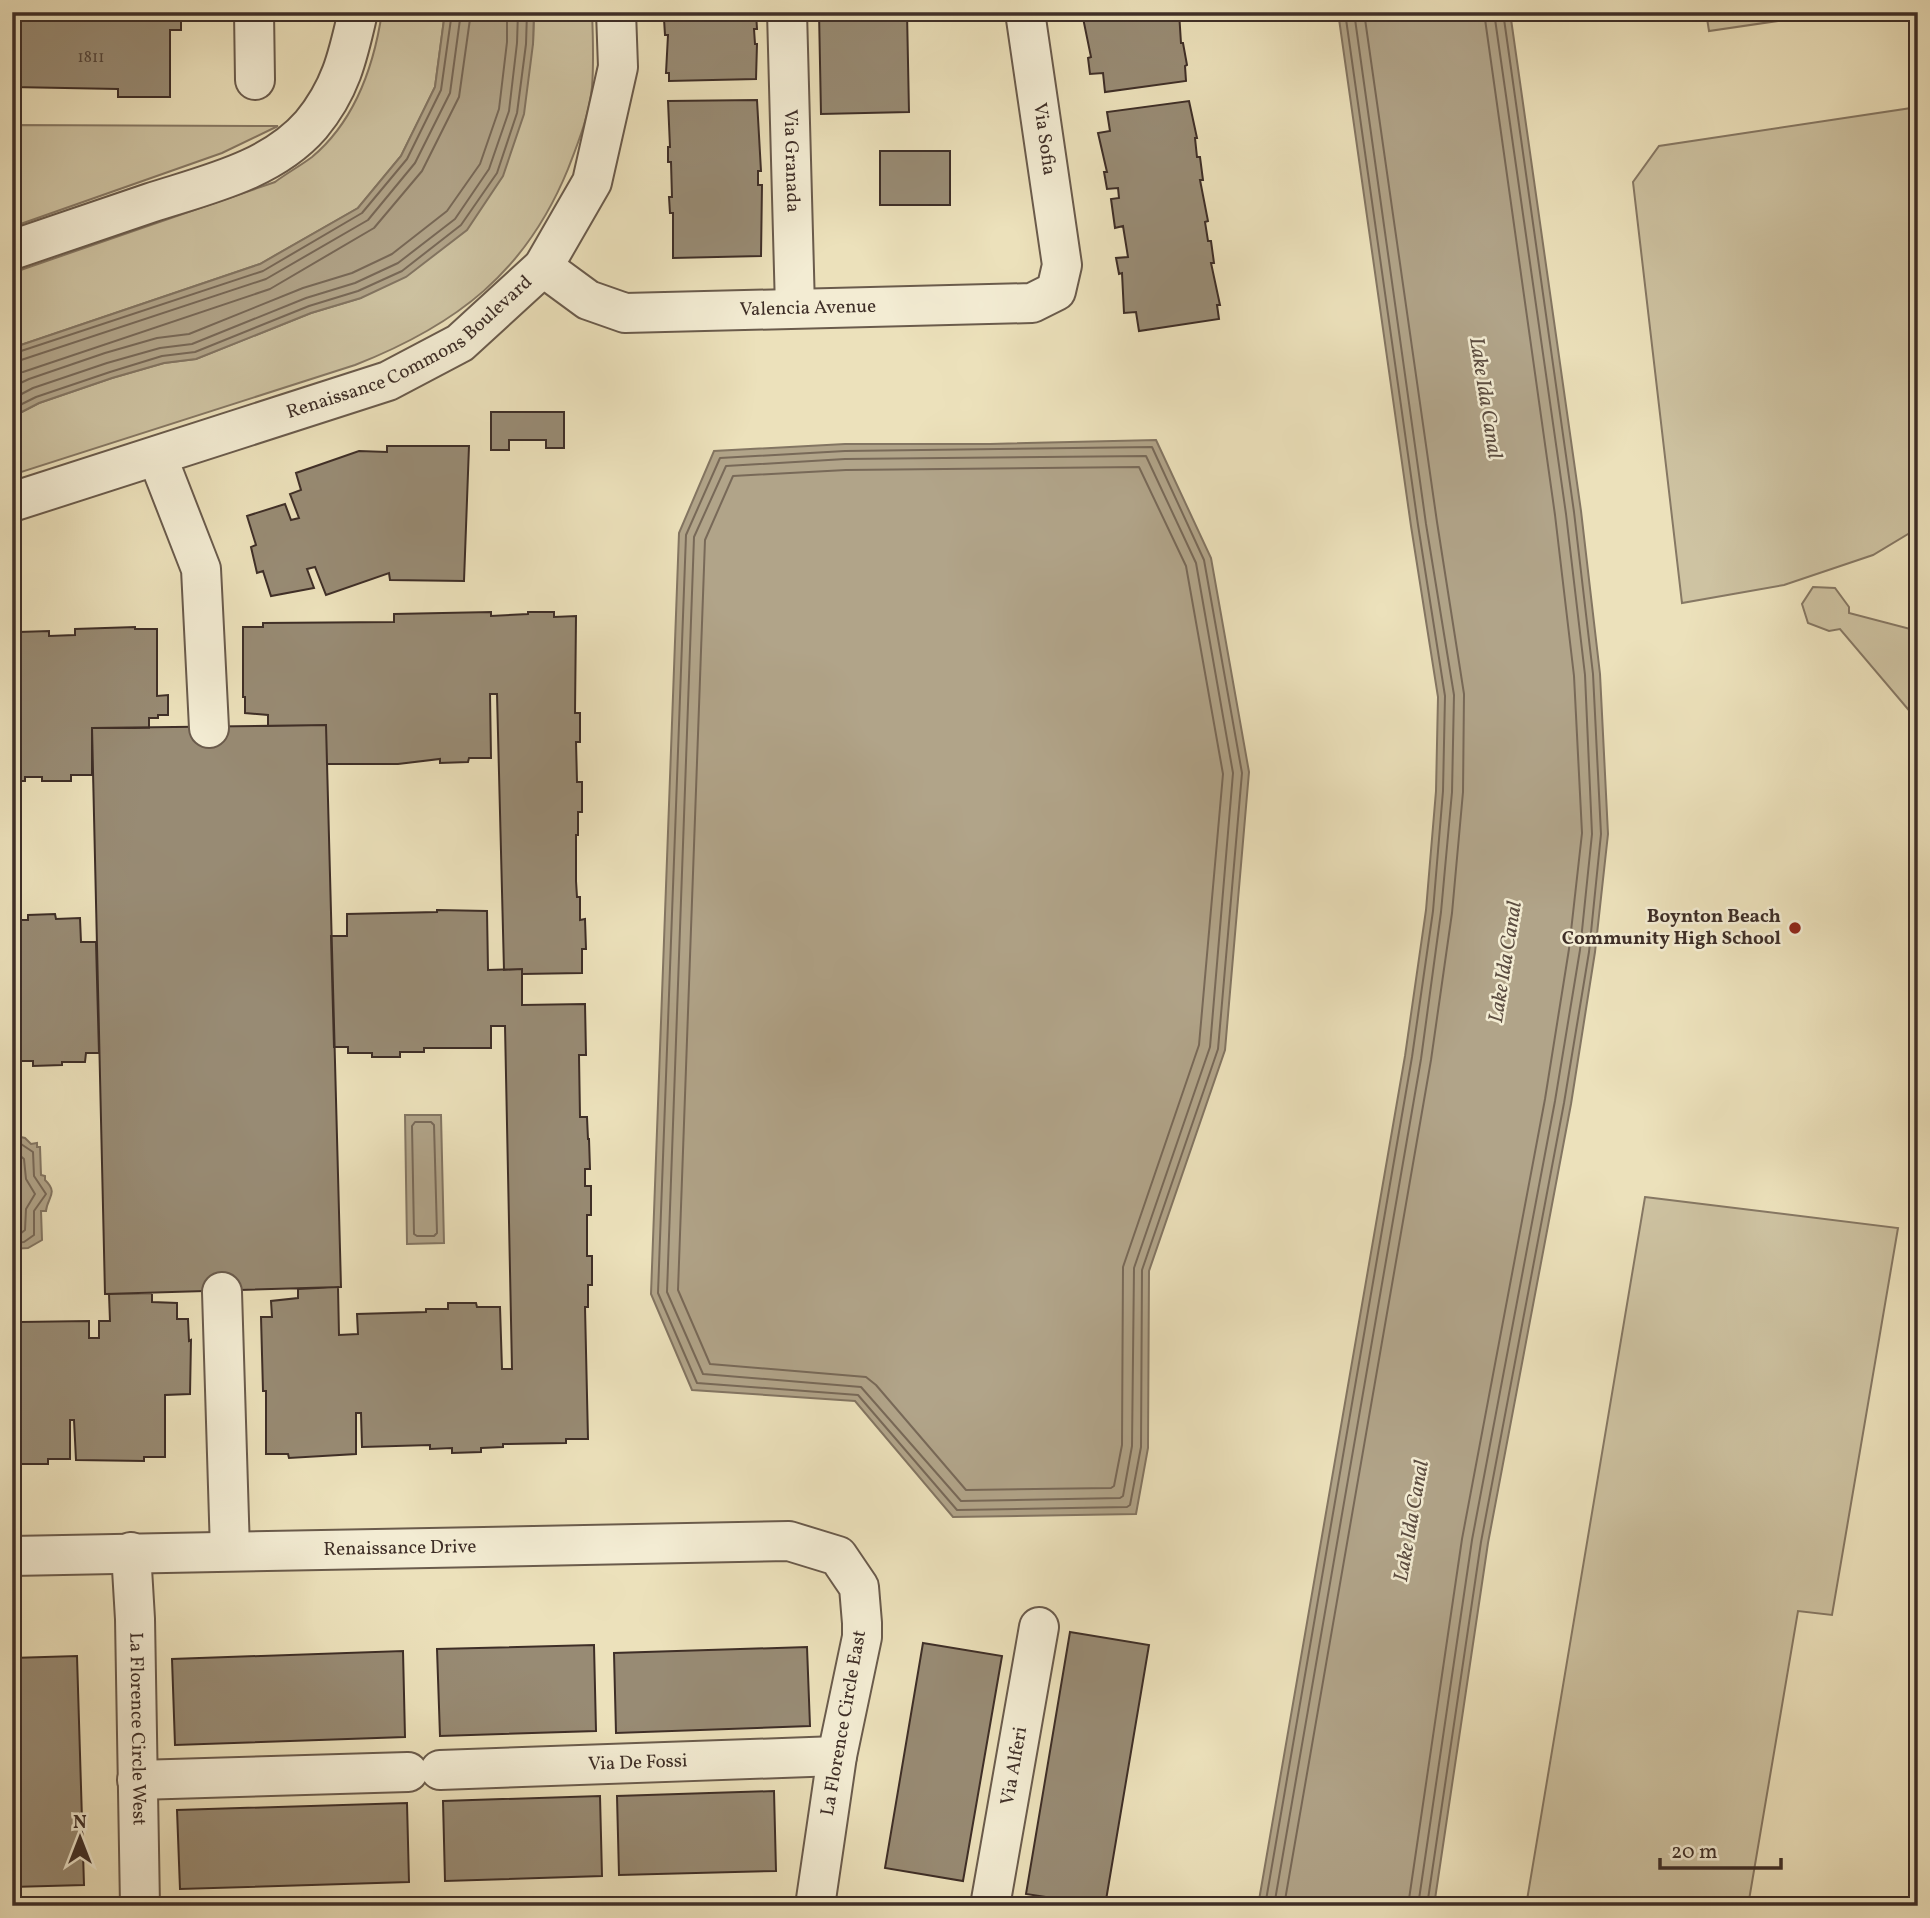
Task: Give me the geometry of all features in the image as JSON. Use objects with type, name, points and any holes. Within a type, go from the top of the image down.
[{"type":"street","points":[[254,12],[254,80]]},
{"type":"street","points":[[12,250],[248,170],[284,149],[311,125],[329,100],[346,67],[358,12]]},
{"type":"street","name":"Renaissance Commons Boulevard","points":[[12,502],[388,381],[460,343],[543,267],[592,182],[618,67],[616,12]]},
{"type":"street","name":"Via Granada","points":[[787,12],[795,308]]},
{"type":"street","name":"Via Sofia","points":[[1025,12],[1062,265]]},
{"type":"street","name":"Valencia Avenue","points":[[543,267],[588,300],[625,313],[1032,303],[1056,291],[1062,265]]},
{"type":"street","points":[[157,456],[201,569],[209,728]]},
{"type":"street","points":[[222,1292],[230,1551]]},
{"type":"street","name":"Renaissance Drive","points":[[12,1556],[789,1541]]},
{"type":"street","name":"La Florence Circle East","points":[[789,1541],[838,1556],[859,1587],[862,1637],[837,1756],[815,1906]]},
{"type":"street","name":"La Florence Circle West","points":[[131,1552],[135,1619],[141,1906]]},
{"type":"street","name":"Via Alferi","points":[[990,1906],[1039,1627]]},
{"type":"street","name":"Via De Fossi","points":[[137,1780],[837,1756]]},
{"type":"shaded area","points":[[382,12],[445,12],[435,87],[401,156],[358,208],[260,264],[12,348],[12,273],[275,182],[312,157],[327,143],[351,110],[368,72]]},
{"type":"shaded area","points":[[534,12],[592,12],[591,98],[576,149],[551,205],[509,266],[484,291],[425,332],[355,365],[12,475],[12,417],[39,403],[164,363],[196,359],[311,313],[361,298],[533,44]]},
{"type":"shaded area","points":[[1706,12],[1839,12],[1709,31]]},
{"type":"shaded area","points":[[1918,107],[1918,528],[1873,555],[1784,585],[1682,603],[1633,182],[1659,146]]},
{"type":"shaded area","points":[[12,125],[278,126],[222,153],[12,227]]},
{"type":"shaded area","points":[[1813,587],[1835,588],[1849,607],[1849,613],[1918,631],[1918,721],[1840,629],[1829,631],[1808,623],[1802,604]]},
{"type":"shaded area","points":[[1645,1197],[1898,1228],[1832,1615],[1798,1611],[1748,1906],[1526,1906]]},
{"type":"water","points":[[445,12],[534,12],[533,44],[524,114],[503,176],[467,230],[406,277],[361,298],[311,313],[196,359],[164,363],[112,378],[39,403],[12,417],[12,348],[260,264],[358,208],[401,156],[435,87]]},
{"type":"water","name":"Lake Ida Canal","points":[[1338,12],[1510,12],[1581,511],[1600,674],[1608,834],[1595,952],[1571,1104],[1488,1543],[1434,1906],[1258,1906],[1405,1056],[1426,910],[1436,791],[1438,697]]},
{"type":"water","points":[[1156,440],[1211,558],[1249,772],[1225,1050],[1149,1271],[1148,1448],[1136,1514],[953,1517],[855,1401],[692,1390],[651,1294],[679,533],[714,451],[845,444]]},
{"type":"water","points":[[405,1115],[441,1115],[444,1243],[407,1244]]},
{"type":"water","points":[[12,1138],[25,1138],[31,1144],[37,1143],[37,1147],[40,1147],[41,1175],[45,1176],[52,1192],[46,1211],[41,1211],[42,1240],[28,1248],[12,1249]]},
{"type":"building","points":[[12,12],[181,12],[181,30],[170,30],[170,97],[118,97],[118,89],[12,87]]},
{"type":"building","points":[[666,12],[756,12],[756,79],[669,81],[669,73],[666,73]]},
{"type":"building","points":[[819,12],[907,12],[909,112],[821,114]]},
{"type":"building","points":[[1093,12],[1179,12],[1181,43],[1187,65],[1186,81],[1105,92],[1103,73],[1090,74],[1088,58],[1091,57],[1083,18],[1094,17]]},
{"type":"building","points":[[757,100],[761,171],[758,171],[758,185],[762,185],[761,256],[673,258],[668,101]]},
{"type":"building","points":[[1189,101],[1197,138],[1197,157],[1200,157],[1203,180],[1200,180],[1208,221],[1205,222],[1208,241],[1211,241],[1214,263],[1211,263],[1220,305],[1217,305],[1219,319],[1139,331],[1136,312],[1124,313],[1122,273],[1119,274],[1116,258],[1128,257],[1123,226],[1115,228],[1111,199],[1119,198],[1118,188],[1107,189],[1104,172],[1107,172],[1098,133],[1110,131],[1107,112]]},
{"type":"building","points":[[880,151],[950,151],[950,205],[880,205]]},
{"type":"building","points":[[491,412],[564,412],[564,448],[546,448],[546,440],[509,440],[509,450],[491,450]]},
{"type":"building","points":[[387,446],[469,446],[464,581],[390,580],[389,573],[326,595],[315,567],[307,569],[314,588],[271,596],[263,571],[257,573],[251,547],[256,545],[247,516],[285,504],[291,520],[299,518],[290,494],[301,490],[296,473],[359,451],[387,452]]},
{"type":"building","points":[[491,612],[491,616],[554,612],[554,617],[576,616],[575,713],[580,713],[580,742],[576,742],[577,782],[582,782],[582,812],[578,812],[576,835],[576,881],[577,897],[580,897],[580,920],[585,919],[586,949],[582,949],[582,973],[522,974],[522,969],[504,970],[497,694],[490,694],[491,758],[469,758],[468,762],[440,763],[440,759],[398,764],[327,764],[326,725],[268,726],[268,715],[245,713],[243,627],[263,627],[263,623],[394,622],[394,614]]},
{"type":"building","points":[[75,629],[157,629],[157,696],[168,695],[168,715],[149,718],[149,728],[92,728],[92,775],[71,775],[71,781],[42,781],[42,777],[25,777],[25,781],[12,781],[12,637],[19,637],[19,632],[49,631],[49,636],[75,635]]},
{"type":"building","points":[[326,725],[341,1287],[105,1294],[92,728]]},
{"type":"building","points":[[487,911],[488,970],[522,969],[522,1005],[585,1004],[586,1055],[579,1055],[580,1117],[587,1117],[589,1139],[590,1169],[585,1169],[585,1186],[591,1186],[591,1215],[587,1215],[587,1256],[592,1256],[592,1285],[588,1285],[588,1307],[585,1307],[588,1439],[566,1439],[566,1443],[503,1444],[503,1447],[481,1448],[481,1452],[452,1453],[452,1448],[430,1449],[430,1445],[362,1447],[361,1413],[356,1413],[356,1454],[289,1458],[288,1454],[266,1454],[266,1391],[263,1391],[261,1317],[272,1317],[271,1301],[298,1298],[298,1289],[338,1287],[339,1335],[358,1334],[357,1314],[426,1312],[426,1309],[448,1309],[448,1303],[476,1303],[477,1307],[500,1307],[502,1369],[512,1369],[505,1026],[491,1026],[491,1048],[424,1048],[424,1052],[400,1052],[400,1057],[372,1057],[372,1053],[348,1053],[348,1047],[334,1047],[331,936],[347,936],[347,914]]},
{"type":"building","points":[[55,914],[56,919],[80,918],[81,942],[96,942],[99,1053],[86,1053],[85,1062],[33,1066],[33,1061],[12,1061],[12,920],[28,920],[28,915]]},
{"type":"building","points":[[152,1293],[152,1302],[177,1303],[177,1319],[188,1319],[189,1341],[191,1340],[190,1394],[165,1395],[165,1457],[144,1457],[144,1461],[76,1460],[74,1420],[70,1420],[70,1459],[48,1459],[48,1464],[18,1464],[18,1460],[12,1460],[12,1319],[21,1319],[21,1322],[89,1321],[89,1338],[99,1338],[99,1321],[110,1321],[109,1294]]},
{"type":"building","points":[[1070,1632],[1149,1645],[1105,1906],[1026,1894]]},
{"type":"building","points":[[923,1643],[1002,1656],[963,1881],[885,1868]]},
{"type":"building","points":[[594,1645],[596,1731],[440,1736],[437,1649]]},
{"type":"building","points":[[807,1647],[810,1726],[616,1733],[614,1653]]},
{"type":"building","points":[[403,1651],[405,1737],[175,1745],[172,1659]]},
{"type":"building","points":[[77,1656],[84,1885],[12,1887],[12,1658]]},
{"type":"building","points":[[774,1791],[776,1871],[619,1875],[617,1796]]},
{"type":"building","points":[[600,1796],[602,1876],[445,1881],[443,1801]]},
{"type":"building","points":[[407,1803],[409,1882],[180,1889],[177,1810]]},
{"type":"place","name":"Boynton Beach Community High School","points":[[1795,928]]}]
